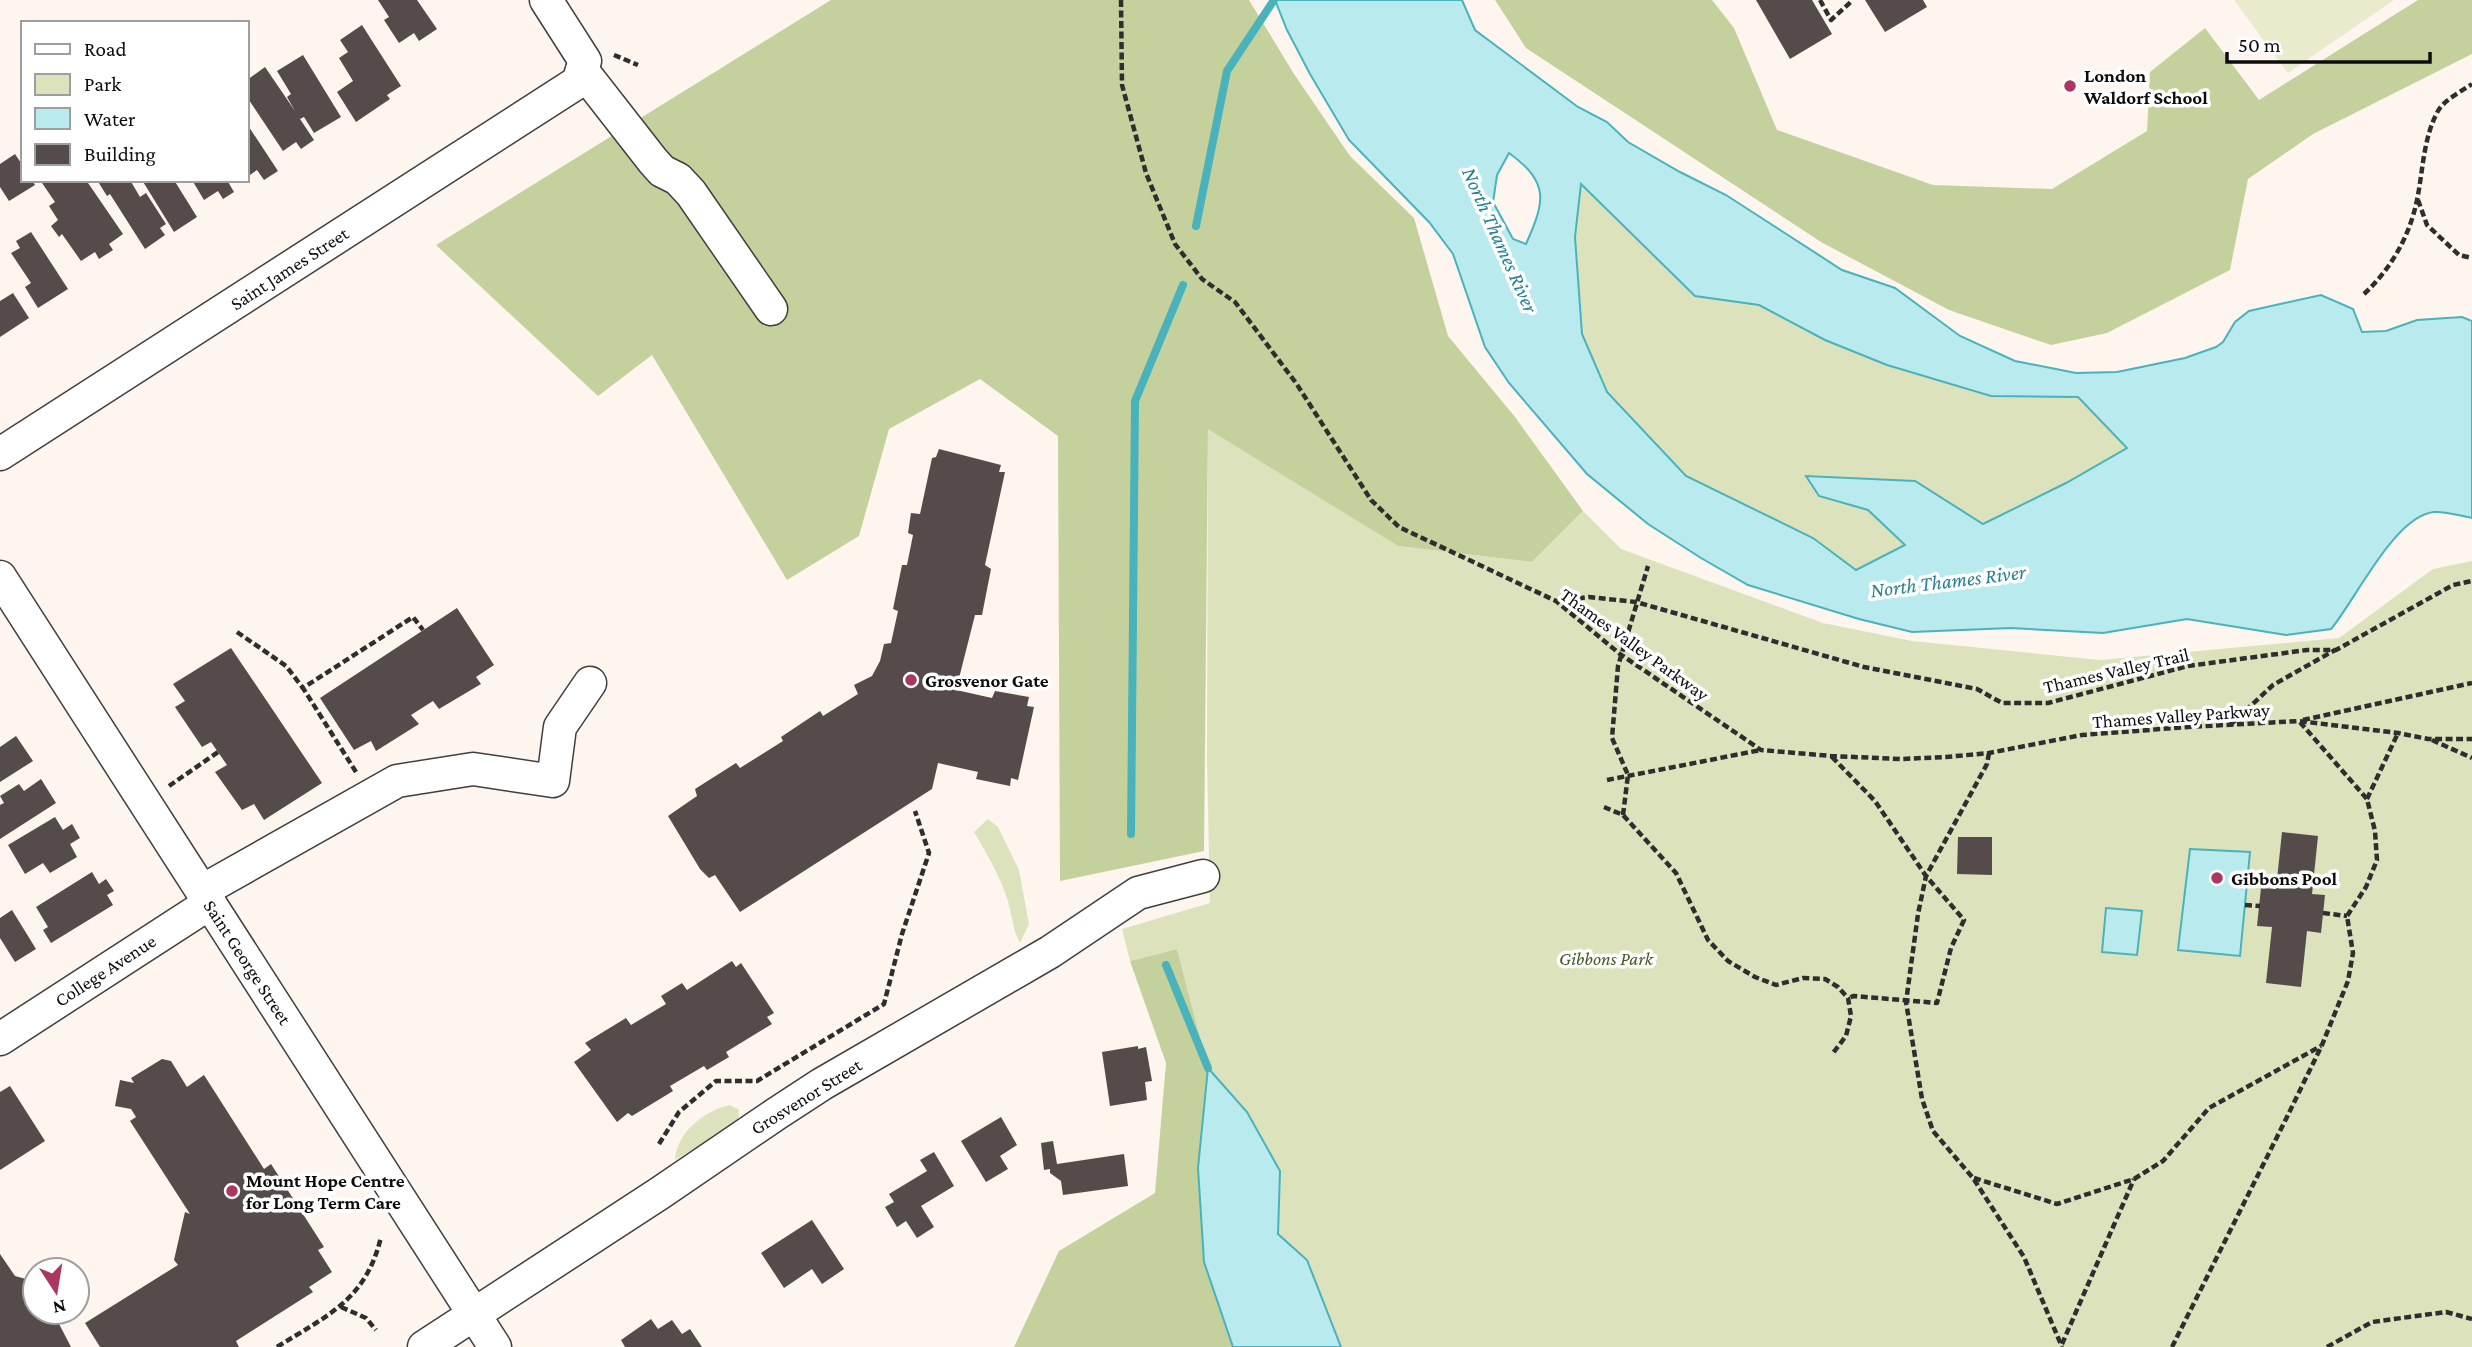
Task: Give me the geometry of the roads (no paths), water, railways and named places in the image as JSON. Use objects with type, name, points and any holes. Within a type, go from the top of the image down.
[{"type":"street","points":[[546,0],[588,68],[662,171],[678,179],[691,193],[771,309]]},
{"type":"street","name":"Saint James Street","points":[[0,454],[588,68]]},
{"type":"street","name":"Saint George Street","points":[[0,577],[495,1347]]},
{"type":"street","name":"College Avenue","points":[[0,1039],[206,897],[397,781],[473,769],[552,781],[560,727],[590,683]]},
{"type":"street","name":"Grosvenor Street","points":[[424,1347],[799,1099],[1050,952],[1138,893],[1203,876]]},
{"type":"water","name":"North Thames River","points":[[1275,0],[1462,0],[1475,30],[1578,107],[1607,122],[1628,142],[1726,195],[1842,270],[1895,288],[1960,336],[2015,361],[2076,373],[2117,372],[2185,358],[2223,342],[2235,322],[2249,311],[2321,295],[2353,309],[2362,332],[2386,331],[2417,320],[2462,317],[2472,321],[2472,518],[2438,512],[2419,517],[2390,543],[2331,629],[2286,635],[2187,619],[2103,633],[2011,628],[1912,632],[1859,619],[1748,585],[1648,524],[1587,474],[1509,383],[1485,347],[1453,254],[1429,222],[1349,140],[1287,30]],"holes":[[[1509,153],[1532,174],[1540,194],[1537,216],[1526,244],[1513,239],[1493,202],[1497,175]],[[1581,184],[1695,296],[1759,305],[1825,340],[1887,365],[1991,396],[2078,397],[2127,448],[2066,483],[1983,524],[1915,481],[1806,476],[1819,496],[1868,510],[1905,545],[1856,570],[1813,538],[1686,476],[1607,392],[1582,334],[1575,237]]]},
{"type":"water","name":"Gibbons Pool","points":[[2190,849],[2250,852],[2240,956],[2178,950]]},
{"type":"water","points":[[2106,908],[2142,911],[2137,955],[2102,952]]},
{"type":"water","points":[[1208,1068],[1247,1112],[1280,1171],[1278,1234],[1307,1260],[1341,1347],[1233,1347],[1204,1262],[1198,1168]]},
{"type":"waterway","points":[[1196,226],[1227,71],[1274,0]]},
{"type":"waterway","points":[[1131,834],[1135,401],[1183,285]]},
{"type":"waterway","points":[[1166,965],[1208,1068]]},
{"type":"place","name":"London Waldorf School","points":[[2070,86]]},
{"type":"place","name":"Grosvenor Gate","points":[[911,680]]},
{"type":"place","name":"Gibbons Pool","points":[[2217,878]]},
{"type":"place","name":"Mount Hope Centre for Long Term Care","points":[[232,1191]]},
{"type":"park label","name":"Gibbons Park","points":[[1606,958]]}]
